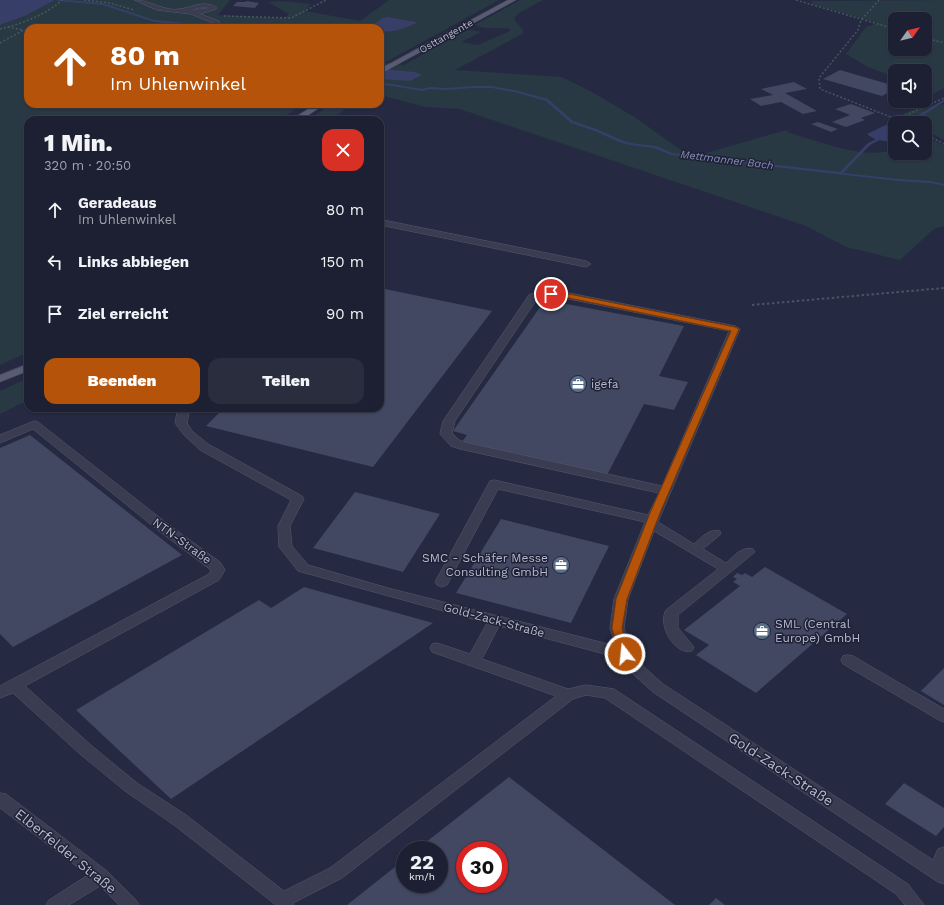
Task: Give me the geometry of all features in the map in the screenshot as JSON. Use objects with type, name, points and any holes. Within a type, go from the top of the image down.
[{"type":"main road","name":"Osttangente","points":[[384,70],[513,0]]},
{"type":"main road","points":[[302,116],[314,108]]},
{"type":"main road","points":[[0,379],[24,369]]},
{"type":"street","points":[[138,0],[160,8],[182,11],[203,12],[210,11],[214,8],[208,5],[202,5],[182,11]]},
{"type":"street","points":[[182,11],[217,22],[216,24]]},
{"type":"street","points":[[384,223],[586,264]]},
{"type":"street","name":"Gold-Zack-Straße","points":[[666,491],[464,446],[455,443],[446,434],[448,421],[532,297],[542,294],[559,294],[735,329],[666,491],[653,519],[621,599],[617,628],[625,654],[638,670],[658,688],[940,874]]},
{"type":"street","name":"Gold-Zack-Straße","points":[[183,412],[181,423],[188,433],[204,446],[298,499],[284,526],[286,547],[303,568],[387,592],[625,654]]},
{"type":"street","name":"NTN-Straße","points":[[0,439],[34,424],[164,528],[215,565],[218,570],[214,577],[0,693]]},
{"type":"street","points":[[442,582],[494,484],[653,519],[695,549],[727,569]]},
{"type":"street","points":[[695,549],[715,534]]},
{"type":"street","points":[[687,647],[672,632],[668,621],[671,613],[748,552]]},
{"type":"street","points":[[474,661],[495,620]]},
{"type":"street","points":[[437,648],[568,695]]},
{"type":"street","points":[[848,660],[944,716]]},
{"type":"street","points":[[14,685],[86,750],[131,787],[180,820],[284,903],[336,873],[568,695],[586,690],[609,693],[902,889],[915,905]]},
{"type":"street","name":"Elberfelder Straße","points":[[0,799],[101,876],[130,905]]},
{"type":"street","points":[[940,874],[944,854]]},
{"type":"street","points":[[55,905],[101,876]]},
{"type":"path","points":[[203,12],[217,16],[288,18],[298,16],[326,0]]},
{"type":"path","points":[[796,0],[888,27]]},
{"type":"path","points":[[879,0],[861,20],[858,30],[819,78],[820,89],[890,116]]},
{"type":"path","points":[[0,29],[8,27],[55,6],[62,1]]},
{"type":"path","points":[[8,27],[24,30]]},
{"type":"path","points":[[0,43],[24,30]]},
{"type":"path","points":[[932,40],[944,43]]},
{"type":"path","points":[[905,116],[944,98]]},
{"type":"path","points":[[932,138],[944,144]]},
{"type":"path","points":[[752,305],[944,288]]},
{"type":"shaded area","points":[[55,0],[230,0],[218,15],[284,18],[289,14],[268,2],[279,1],[311,4],[305,11],[360,21],[389,0],[499,0],[384,63],[384,24],[24,24],[24,108],[298,108],[284,116],[24,116],[24,354],[0,365],[0,25],[25,16]]},
{"type":"shaded area","points":[[520,0],[543,0],[519,13],[514,18],[524,33],[455,70],[562,77],[592,92],[636,118],[685,153],[703,154],[786,130],[790,133],[842,148],[870,153],[888,151],[888,160],[932,160],[932,140],[944,146],[944,226],[934,229],[900,260],[846,247],[806,226],[460,109],[425,107],[384,96],[384,63],[404,65],[465,31],[471,30],[481,32],[461,42],[478,45],[510,31],[510,29],[484,28],[475,25]]},
{"type":"shaded area","points":[[944,0],[944,88],[932,94],[932,64],[888,64],[888,74],[868,67],[846,54],[866,27],[878,23],[813,4],[811,1]]},
{"type":"shaded area","points":[[944,104],[944,140],[932,134],[932,116],[899,116],[916,108],[932,108],[932,106]]},
{"type":"shaded area","points":[[326,108],[347,108],[336,116],[314,116]]},
{"type":"shaded area","points":[[24,380],[24,402],[0,414],[0,391]]},
{"type":"water","points":[[0,0],[55,0],[25,16],[0,25]]},
{"type":"water","points":[[388,17],[416,23],[403,29],[384,31],[384,24],[374,24],[383,18]]},
{"type":"water","points":[[384,69],[415,72],[422,75],[410,81],[384,79]]},
{"type":"water","points":[[888,124],[888,141],[873,138],[867,134]]},
{"type":"building","points":[[247,1],[259,3],[255,8],[233,6],[237,2]]},
{"type":"building","points":[[840,70],[888,84],[888,93],[882,96],[823,79]]},
{"type":"building","points":[[794,82],[807,89],[785,93],[817,111],[803,114],[781,102],[761,106],[750,99],[773,95],[761,89]]},
{"type":"building","points":[[851,104],[875,113],[861,118],[865,120],[846,127],[832,122],[850,115],[835,109]]},
{"type":"building","points":[[818,122],[838,129],[831,132],[811,124]]},
{"type":"building","points":[[384,289],[492,311],[373,467],[206,426],[220,412],[384,412]]},
{"type":"building","points":[[545,300],[684,326],[659,376],[688,382],[674,410],[644,404],[607,475],[462,442],[467,435],[453,431]]},
{"type":"building","points":[[30,435],[182,555],[13,647],[0,634],[0,448]]},
{"type":"building","points":[[355,492],[440,514],[403,572],[313,548]]},
{"type":"building","points":[[501,519],[609,546],[571,623],[456,593]]},
{"type":"building","points":[[765,567],[847,614],[756,693],[696,655],[709,645],[684,630],[740,586],[733,582],[737,579],[733,577],[737,573],[742,575],[745,573],[752,577]]},
{"type":"building","points":[[304,587],[433,623],[171,799],[76,710],[259,600],[271,608]]},
{"type":"building","points":[[944,668],[944,705],[921,691]]},
{"type":"building","points":[[509,777],[675,905],[347,905],[396,866],[396,893],[448,893],[448,841],[427,841]]},
{"type":"building","points":[[904,783],[944,808],[944,827],[936,836],[885,804]]},
{"type":"building","points":[[716,898],[725,905],[709,905]]},
{"type":"waterway","name":"Mettmanner Bach","points":[[58,0],[103,4],[154,21],[188,24]]},
{"type":"waterway","name":"Mettmanner Bach","points":[[384,84],[422,90],[430,88],[446,89],[492,87],[518,92],[547,100],[572,122],[596,130],[620,141],[630,144],[655,147],[671,154],[898,180],[931,182],[944,185]]},
{"type":"waterway","points":[[919,116],[944,101]]},
{"type":"waterway","points":[[841,173],[869,144],[888,134]]},
{"type":"place","name":"igefa","points":[[578,384]]},
{"type":"place","name":"SMC - Schäfer Messe Consulting GmbH","points":[[561,565]]},
{"type":"place","name":"SML (Central Europe) GmbH","points":[[762,631]]},
{"type":"route","points":[[551,294],[559,294],[735,329],[662,500],[655,513],[621,599],[617,628],[625,654]]}]
